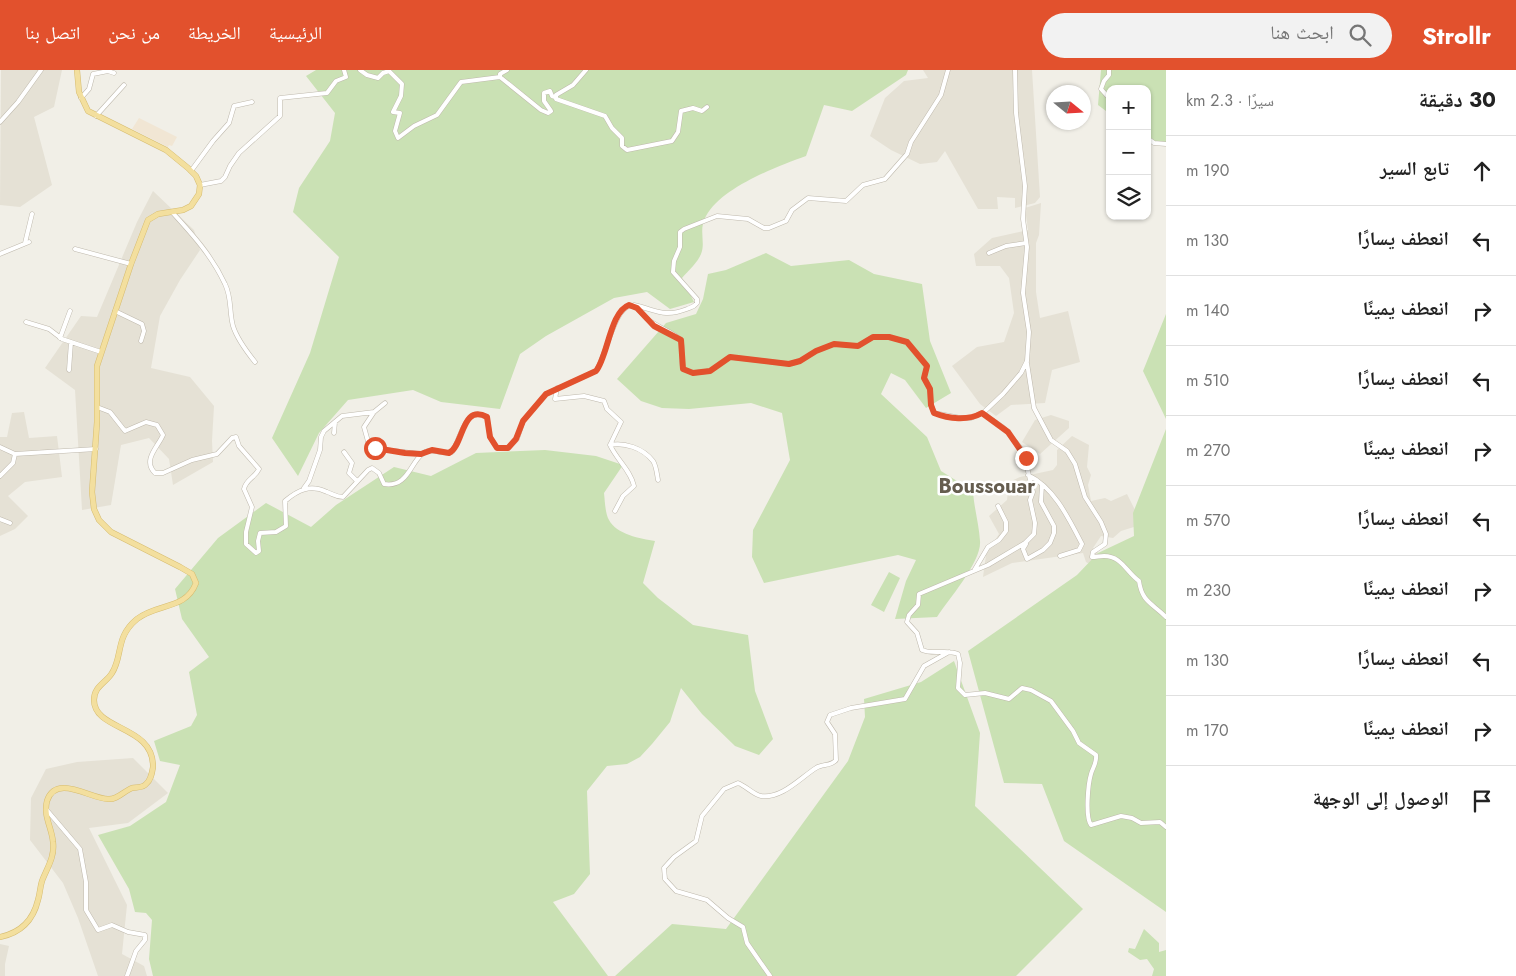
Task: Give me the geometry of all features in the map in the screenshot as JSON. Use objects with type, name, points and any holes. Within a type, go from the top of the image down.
[{"type":"main road","points":[[0,937],[17,932],[35,910],[41,884],[52,859],[53,840],[46,809],[50,796],[61,789],[77,790],[108,799],[147,784],[151,778],[153,761],[146,743],[102,716],[95,706],[96,692],[100,684],[112,673],[121,640],[136,620],[143,615],[176,604],[190,594],[196,583],[192,574],[119,536],[99,520],[92,502],[96,449],[96,376],[101,352],[148,220],[158,214],[183,210],[195,202],[199,194],[200,184],[191,171],[166,150],[96,116],[84,107],[77,83],[77,70]]},
{"type":"street","points":[[0,122],[18,102],[41,70]]},
{"type":"street","points":[[200,184],[221,181],[226,177],[230,166],[239,153],[280,116],[278,99],[327,93],[336,81],[346,76],[344,70]]},
{"type":"street","points":[[360,70],[367,75],[378,78],[383,73],[389,71],[402,84],[401,96],[393,112],[400,113],[395,131],[398,138],[414,126],[437,115],[461,82],[500,77],[546,112],[551,111],[544,101],[544,94],[550,91],[552,96],[558,100],[605,116],[612,128],[622,138],[622,146],[627,150],[672,140],[678,132],[681,111],[693,108],[702,111],[707,107]]},
{"type":"street","points":[[500,77],[500,74],[508,70]]},
{"type":"street","points":[[555,97],[573,85],[586,70]]},
{"type":"street","points":[[385,403],[374,412],[364,427],[369,445],[379,449],[421,454],[432,450],[443,453],[452,452],[466,423],[471,416],[477,414],[487,417],[492,443],[497,448],[508,448],[516,439],[523,421],[546,394],[557,388],[572,384],[596,371],[614,324],[623,309],[629,305],[636,305],[665,314],[674,314],[695,306],[697,299],[673,272],[674,261],[680,246],[680,232],[717,216],[748,219],[764,228],[769,228],[786,221],[792,210],[808,198],[846,201],[863,185],[885,179],[907,154],[911,142],[941,95],[948,70]]},
{"type":"street","points":[[1015,70],[1016,113],[1025,180],[1023,220],[1026,242],[1023,293],[1028,332],[1026,361],[1034,408],[1051,440],[1070,455],[1085,496],[1097,514],[1106,534],[1105,544],[1094,552],[1092,557],[1107,556],[1120,561],[1129,573],[1139,581],[1139,591],[1143,596],[1166,617]]},
{"type":"street","points":[[1106,95],[1101,89],[1109,75],[1109,70]]},
{"type":"street","points":[[81,98],[89,89],[93,72],[110,71]]},
{"type":"street","points":[[96,116],[124,85]]},
{"type":"street","points":[[191,171],[229,122],[234,106],[252,102]]},
{"type":"street","points":[[1151,141],[1166,144]]},
{"type":"street","points":[[172,212],[204,247],[226,285],[231,301],[234,327],[246,351],[256,362]]},
{"type":"street","points":[[0,254],[27,243],[32,214]]},
{"type":"street","points":[[989,253],[1006,246],[1026,242]]},
{"type":"street","points":[[76,249],[131,264]]},
{"type":"street","points":[[629,305],[637,308],[654,326],[678,338],[682,343],[683,369],[693,373],[715,369],[730,357],[789,364],[800,361],[816,351],[834,344],[858,346],[879,336],[902,340],[915,349],[927,366],[924,378],[930,389],[931,405],[934,413],[961,418],[971,418],[982,413],[1003,394],[1021,373],[1026,361]]},
{"type":"street","points":[[60,338],[70,311]]},
{"type":"street","points":[[115,311],[142,324],[144,331],[142,341]]},
{"type":"street","points":[[26,322],[49,329],[60,338],[101,352]]},
{"type":"street","points":[[70,370],[71,342]]},
{"type":"street","points":[[557,388],[555,399],[584,396],[604,401],[607,409],[621,422],[610,446]]},
{"type":"street","points":[[97,407],[110,412],[125,431],[146,422],[157,425],[163,435],[150,458],[151,468],[155,473],[163,473],[192,460],[217,454],[232,438],[236,438],[239,446],[259,469],[256,475],[248,480],[244,489],[252,507],[246,532],[246,544],[253,552],[259,551],[258,541],[260,533],[271,533],[284,529],[286,522],[285,502],[304,488],[309,481],[320,450],[322,434],[336,420],[348,414],[359,415],[374,412]]},
{"type":"street","points":[[982,413],[1004,428],[1023,451],[1033,492],[1030,500],[1036,529],[1032,538],[988,565],[920,594],[916,608],[907,619],[909,625],[917,633],[922,650],[934,653],[955,653],[960,658],[958,681],[961,693],[968,695],[985,693],[1009,699],[1022,688],[1031,690],[1055,705],[1079,743],[1094,752],[1096,762],[1090,775],[1088,810],[1088,819],[1091,825],[1121,816],[1132,818],[1141,823],[1160,822],[1166,827]]},
{"type":"street","points":[[334,433],[333,425],[336,420]]},
{"type":"street","points":[[610,446],[624,443],[642,452],[652,460],[658,480]]},
{"type":"street","points":[[610,446],[634,486],[623,496],[615,511]]},
{"type":"street","points":[[0,447],[15,454],[96,449]]},
{"type":"street","points":[[344,452],[352,463],[349,474],[357,481]]},
{"type":"street","points":[[0,476],[13,462],[15,454]]},
{"type":"street","points":[[304,488],[325,491],[343,497],[372,468],[379,473],[384,484],[396,482],[409,474],[421,454]]},
{"type":"street","points":[[1028,475],[1042,483],[1067,517],[1082,544],[1077,551],[1060,556]]},
{"type":"street","points":[[1028,541],[1023,549],[1027,559],[1043,550],[1050,543],[1054,533],[1054,526],[1041,502],[1042,483]]},
{"type":"street","points":[[975,570],[988,548],[999,540],[1006,531],[1004,518],[998,506]]},
{"type":"street","points":[[0,519],[10,523]]},
{"type":"street","points":[[770,976],[747,943],[743,927],[728,918],[708,900],[676,891],[665,879],[664,868],[674,857],[696,841],[702,816],[724,788],[738,783],[758,796],[768,796],[790,787],[816,768],[833,763],[836,760],[835,737],[827,722],[830,715],[851,708],[905,699],[924,666],[950,652]]},
{"type":"street","points":[[46,809],[80,849],[86,882],[86,910],[98,930],[112,926],[128,932],[145,935],[145,940],[136,951],[127,976]]},
{"type":"street","points":[[47,818],[52,814]]},
{"type":"shaded area","points":[[1,70],[62,70],[54,107],[34,117],[52,185],[20,207],[0,205]]},
{"type":"shaded area","points":[[923,70],[1032,70],[1040,197],[1035,203],[1015,208],[1015,198],[997,197],[998,209],[978,209],[945,151],[937,162],[920,164],[891,150],[870,136],[885,98],[904,81],[928,78]]},
{"type":"shaded area","points":[[139,118],[177,137],[172,146],[169,145],[168,147],[132,129]]},
{"type":"shaded area","points":[[153,191],[194,230],[200,250],[180,280],[160,316],[151,368],[190,377],[214,406],[213,462],[173,485],[169,459],[149,438],[121,445],[111,505],[82,510],[75,390],[45,368],[81,316],[97,317],[137,222]]},
{"type":"shaded area","points":[[1041,203],[1039,235],[1036,243],[1036,292],[1040,318],[1068,311],[1080,362],[1052,370],[1045,403],[1011,405],[996,416],[980,404],[952,366],[977,347],[1004,342],[1014,313],[1009,278],[1000,266],[976,266],[974,254],[992,238],[1028,230],[1025,208]]},
{"type":"shaded area","points":[[24,412],[29,438],[57,436],[62,477],[25,482],[8,496],[28,516],[15,529],[0,536],[0,437],[7,437],[12,413]]},
{"type":"shaded area","points":[[1051,415],[1069,421],[1069,428],[1040,454],[1022,442],[1035,420]]},
{"type":"shaded area","points":[[1072,436],[1089,445],[1087,467],[1091,475],[1088,485],[1091,501],[1105,498],[1111,501],[1127,494],[1138,516],[1137,526],[1121,531],[1113,538],[1101,536],[1093,548],[1135,585],[1094,567],[1086,562],[1083,553],[1012,563],[983,577],[986,555],[999,534],[989,516],[1007,500],[1009,482],[1020,477],[1053,470],[1057,465],[1057,450]]},
{"type":"shaded area","points":[[133,758],[168,793],[128,823],[89,828],[127,905],[122,954],[144,966],[147,976],[98,976],[78,918],[63,883],[30,840],[31,798],[46,769],[77,762]]},
{"type":"shaded area","points":[[0,944],[9,946],[5,964],[5,976],[0,976]]},
{"type":"green space","points":[[316,70],[908,70],[906,75],[852,111],[824,105],[806,156],[751,179],[724,196],[714,206],[704,221],[702,231],[703,245],[700,257],[682,278],[694,302],[670,309],[647,292],[614,298],[546,336],[520,354],[500,409],[441,402],[413,390],[348,400],[319,433],[298,476],[272,438],[310,353],[339,257],[293,212],[299,188],[330,141],[335,113],[306,76]]},
{"type":"green space","points":[[1101,70],[1166,70],[1166,146],[1151,141],[1151,85],[1106,85],[1106,111],[1098,105]]},
{"type":"green space","points":[[766,253],[791,266],[849,260],[874,274],[922,284],[930,341],[951,393],[926,408],[905,380],[891,373],[881,394],[927,437],[941,471],[973,491],[980,541],[976,559],[937,617],[895,619],[906,581],[916,560],[898,555],[764,583],[752,557],[753,530],[790,460],[782,413],[751,403],[689,409],[662,408],[641,401],[617,379],[666,323],[696,314],[703,299],[708,274],[726,270]]},
{"type":"green space","points":[[1166,314],[1166,419],[1143,371]]},
{"type":"green space","points":[[1166,429],[1166,912],[1064,841],[1042,784],[1004,783],[968,651],[1077,575],[1098,553],[1134,536],[1133,513]]},
{"type":"green space","points":[[545,450],[596,456],[623,465],[604,493],[606,510],[609,520],[617,529],[636,537],[655,541],[643,583],[658,598],[693,625],[748,635],[755,691],[773,739],[759,755],[735,746],[702,714],[681,688],[670,722],[652,744],[640,757],[627,764],[607,766],[587,791],[590,874],[574,894],[553,902],[608,976],[153,976],[149,959],[152,920],[146,913],[135,912],[129,889],[98,835],[130,826],[166,802],[180,765],[160,761],[154,741],[191,726],[197,715],[189,672],[209,657],[182,619],[175,589],[218,538],[266,503],[311,527],[336,505],[394,467],[431,476],[476,453]]},
{"type":"green space","points":[[889,572],[900,578],[884,612],[871,605]]},
{"type":"green space","points":[[954,661],[980,733],[975,806],[1083,909],[1016,976],[615,976],[672,924],[726,929],[848,761],[865,717],[864,699],[921,682]]},
{"type":"green space","points":[[1144,929],[1159,943],[1159,952],[1166,950],[1166,976],[1152,976],[1154,969],[1147,959],[1140,960],[1128,952],[1129,948],[1135,949]]},
{"type":"district","name":"Boussouar","points":[[987,486]]},
{"type":"route","points":[[375,448],[405,453],[421,454],[432,450],[449,453],[455,447],[462,430],[471,416],[477,414],[483,415],[489,420],[488,429],[492,443],[497,448],[508,448],[516,439],[523,421],[546,394],[554,389],[572,384],[599,368],[614,324],[623,309],[629,305],[637,308],[654,326],[681,340],[683,369],[693,373],[715,369],[730,357],[789,364],[800,361],[816,351],[834,344],[842,343],[858,346],[873,337],[879,336],[902,340],[915,349],[925,361],[927,366],[924,378],[932,394],[931,405],[934,413],[961,418],[971,418],[982,413],[1008,432],[1023,451],[1026,458]]}]
